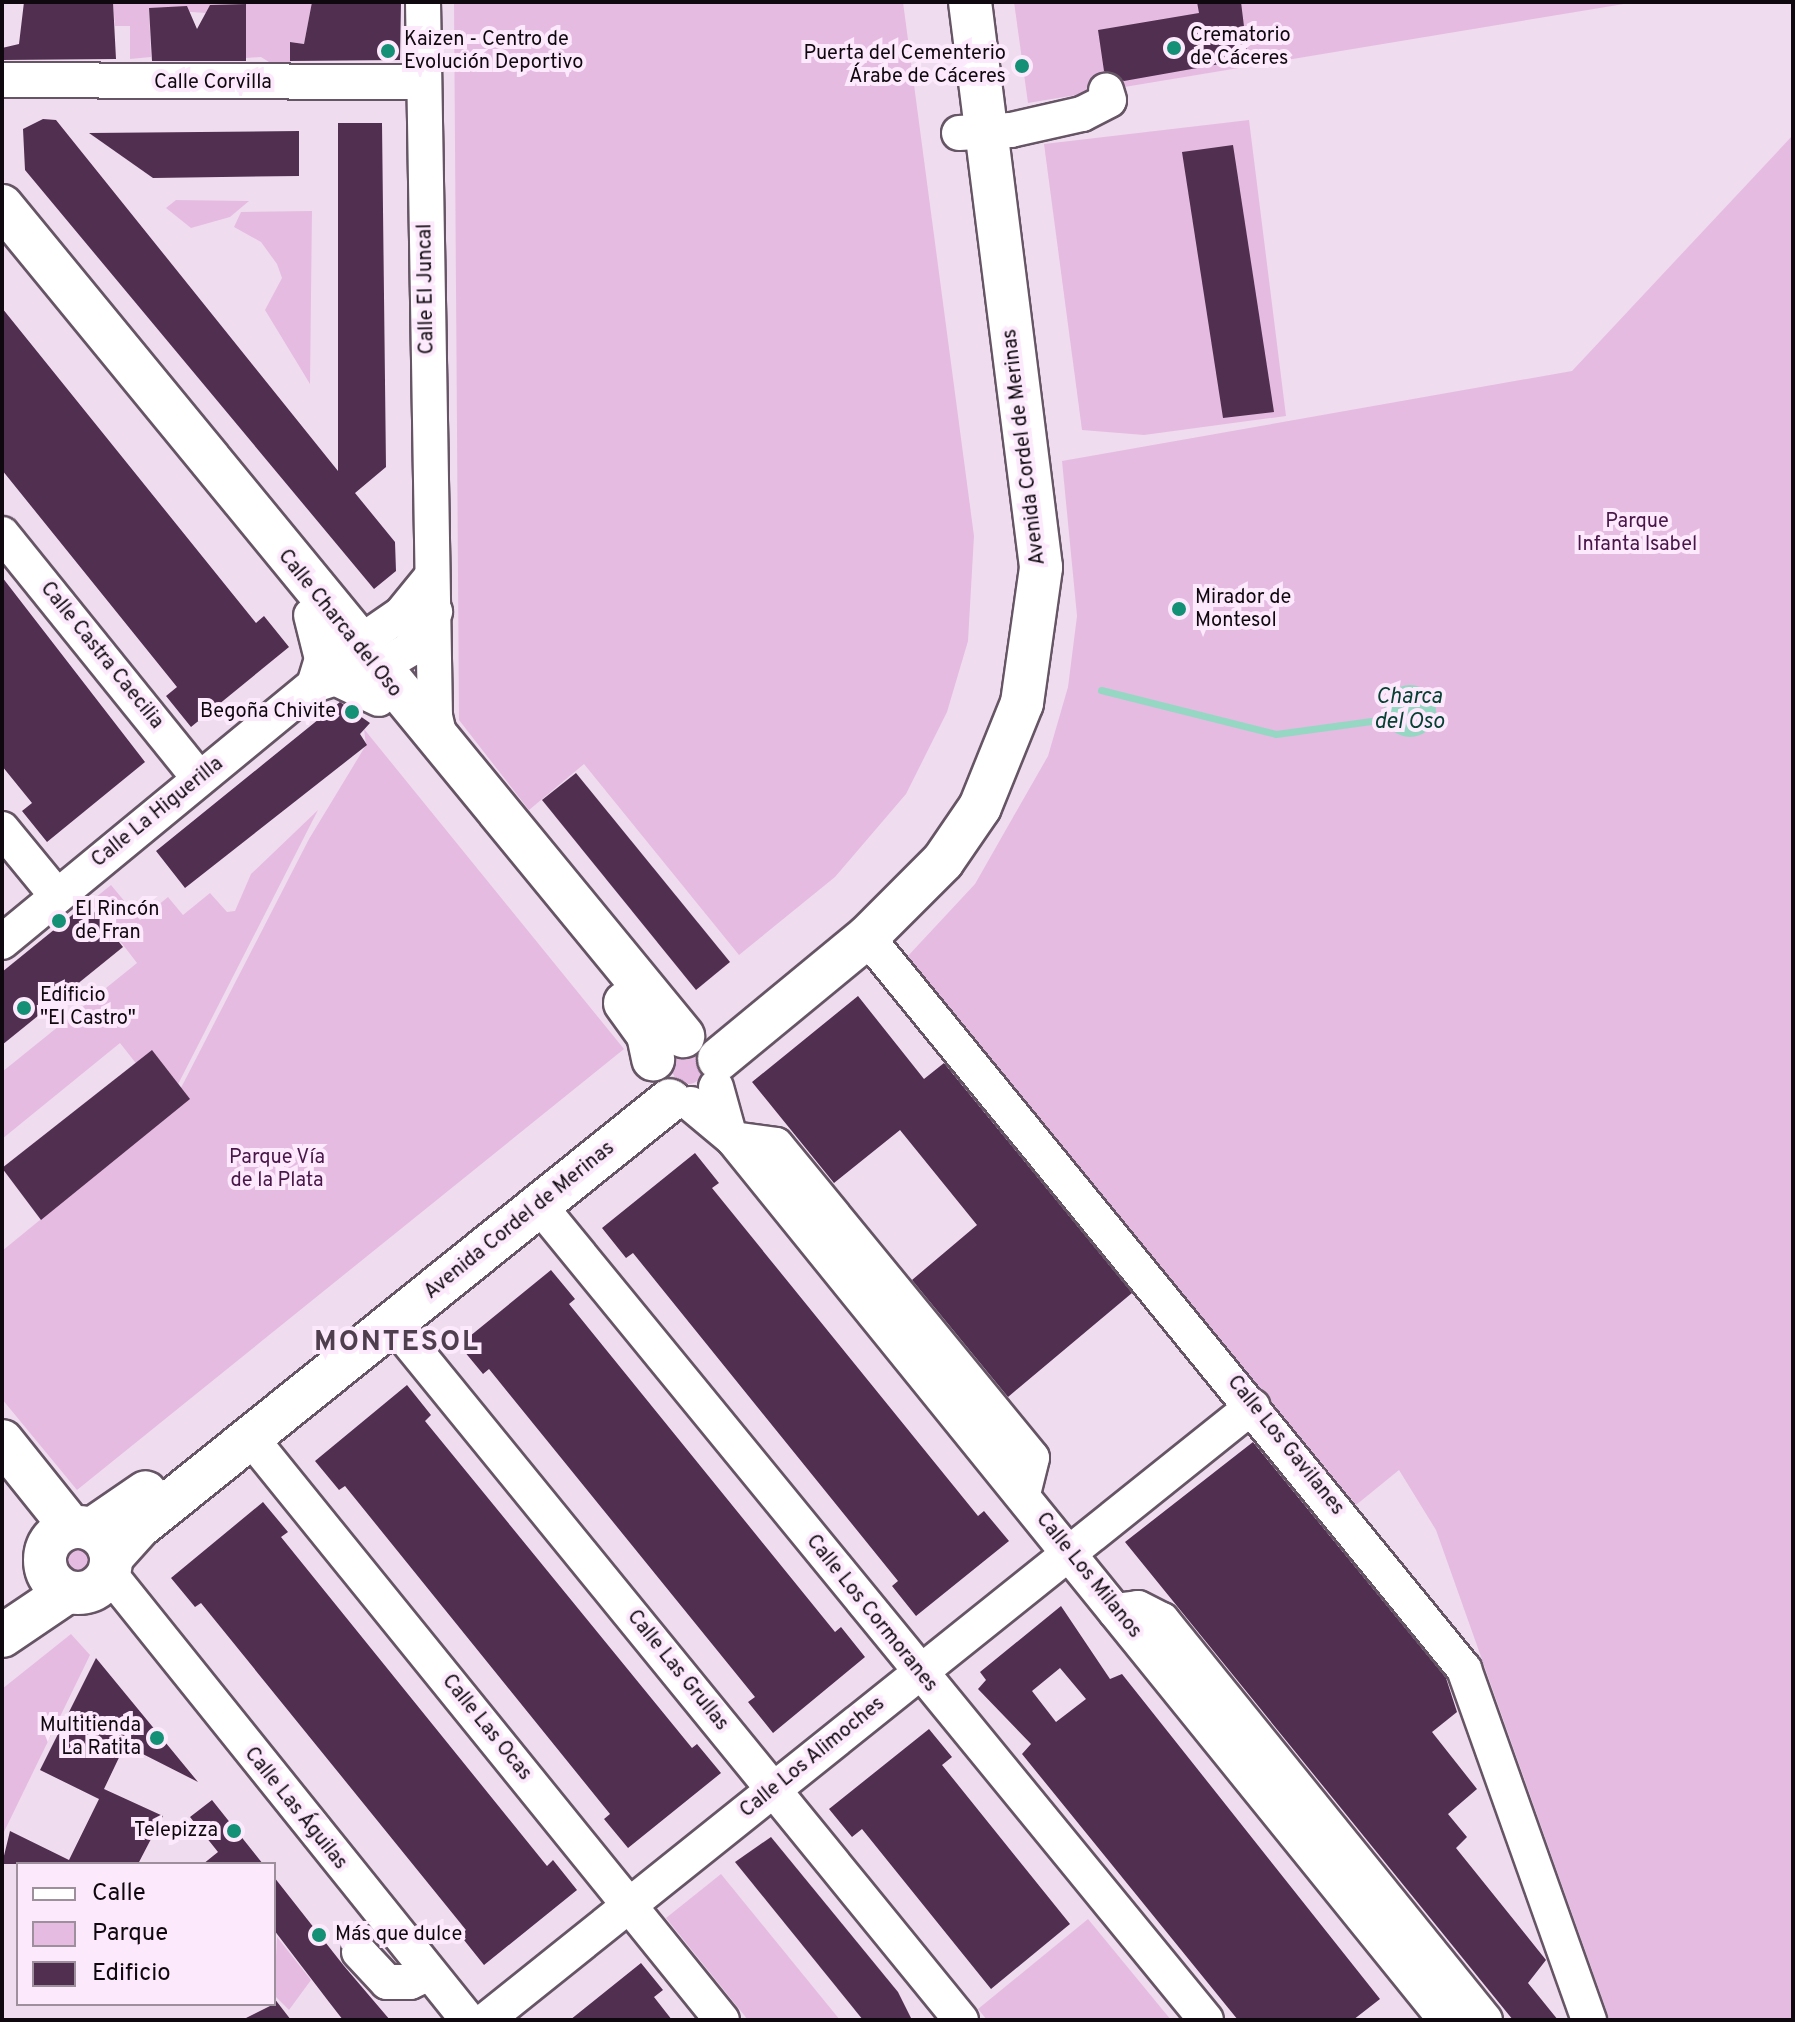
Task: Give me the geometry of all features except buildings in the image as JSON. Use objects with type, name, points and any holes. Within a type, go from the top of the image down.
[{"type":"main road","name":"Avenida Cordel de Merinas","points":[[2,1636],[84,1564],[686,1070],[867,937],[943,861],[980,807],[1022,703],[1037,630],[1041,567],[973,133],[942,2]]},
{"type":"main road","name":"Avenida Cordel de Merinas","points":[[2,1604],[84,1564],[250,1437],[539,1205],[921,847],[956,796],[995,697],[1015,568],[973,133],[970,2]]},
{"type":"main road","name":"Calle Charca del Oso","points":[[3,226],[314,606],[349,672],[638,1019],[686,1070]]},
{"type":"main road","name":"Calle Charca del Oso","points":[[349,672],[445,753],[686,1070]]},
{"type":"main road","points":[[2,1441],[84,1564]]},
{"type":"main road","points":[[2,1485],[84,1564]]},
{"type":"street","name":"Calle El Juncal","points":[[423,2],[435,716],[445,753]]},
{"type":"street","name":"Calle Corvilla","points":[[2,80],[424,82]]},
{"type":"street","points":[[973,133],[1082,114],[1109,100],[1106,90]]},
{"type":"street","name":"Calle Castra Caecilia","points":[[2,534],[199,778]]},
{"type":"street","points":[[349,672],[432,576]]},
{"type":"street","points":[[314,606],[358,618],[401,614]]},
{"type":"street","points":[[349,672],[410,649],[435,612]]},
{"type":"street","name":"Calle La Higuerilla","points":[[2,942],[199,778],[349,672]]},
{"type":"street","points":[[2,829],[57,896]]},
{"type":"street","name":"Calle Los Gavilanes","points":[[867,937],[1253,1406],[1464,1669],[1589,2020]]},
{"type":"street","name":"Calle Los Milanos","points":[[686,1070],[731,1136],[1023,1494],[1431,2015]]},
{"type":"street","name":"Calle Los Cormoranes","points":[[539,1205],[1206,2020]]},
{"type":"street","name":"Calle Las Grullas","points":[[393,1323],[961,2020]]},
{"type":"street","name":"Calle Los Alimoches","points":[[486,2020],[1253,1406]]},
{"type":"street","name":"Calle Las Ocas","points":[[250,1437],[722,2020]]},
{"type":"street","name":"Calle Las Águilas","points":[[84,1564],[468,2020]]},
{"type":"street","points":[[1115,1611],[1138,1608],[1162,1620],[1485,2020]]},
{"type":"street","points":[[359,1952],[397,1985],[429,1973]]},
{"type":"green space","points":[[113,2],[312,2],[304,44],[290,42],[290,75],[261,57],[246,58],[246,4],[210,5],[206,13],[149,9],[151,57],[130,59],[130,26],[115,26]]},
{"type":"green space","points":[[454,2],[903,2],[974,536],[968,641],[947,712],[906,794],[835,877],[739,955],[584,764],[529,810],[459,720]]},
{"type":"green space","points":[[1014,2],[1636,2],[1028,103]]},
{"type":"green space","points":[[1249,120],[1286,416],[1144,435],[1082,430],[1044,144]]},
{"type":"green space","name":"Parque Infanta Isabel","points":[[1793,135],[1793,2020],[1610,2020],[1436,1530],[1399,1470],[1356,1505],[907,957],[975,884],[1048,756],[1068,687],[1077,616],[1062,461],[1572,371]]},
{"type":"green space","points":[[176,200],[249,201],[230,217],[191,228],[166,208]]},
{"type":"green space","points":[[312,211],[310,384],[265,310],[282,278],[277,264],[261,242],[234,227],[241,212]]},
{"type":"green space","name":"Parque Vía de la Plata","points":[[364,729],[624,1049],[77,1490],[2,1399],[2,1251],[166,1117],[309,839],[366,745]]},
{"type":"green space","points":[[318,810],[168,1104],[120,1043],[2,1139],[2,1072],[137,963],[90,902],[111,885],[140,920],[168,897],[183,915],[210,893],[227,912],[235,911],[251,874]]},
{"type":"green space","points":[[688,1052],[699,1057],[704,1068],[699,1079],[688,1084],[677,1079],[672,1068],[677,1057]]},
{"type":"green space","points":[[78,1543],[91,1548],[96,1561],[91,1574],[78,1579],[65,1574],[60,1561],[65,1548]]},
{"type":"green space","points":[[71,1634],[90,1655],[2,1836],[2,1689]]},
{"type":"green space","points":[[721,1874],[840,2020],[748,2020],[666,1918]]},
{"type":"green space","points":[[1088,1919],[1171,2020],[987,2020],[978,2009]]},
{"type":"green space","points":[[277,1937],[311,1980],[289,2010],[276,1997]]},
{"type":"water","name":"Charca del Oso","points":[[1410,685],[1428,693],[1436,711],[1428,729],[1410,737],[1392,729],[1384,711],[1392,693]]},
{"type":"waterway","points":[[1101,690],[1276,734],[1386,719]]},
{"type":"place","name":"Crematorio de Cáceres","points":[[1174,48]]},
{"type":"place","name":"Kaizen - Centro de Evolución Deportivo","points":[[388,51]]},
{"type":"place","name":"Puerta del Cementerio Árabe de Cáceres","points":[[1022,66]]},
{"type":"place","name":"Mirador de Montesol","points":[[1179,609]]},
{"type":"place","name":"Begoña Chivite","points":[[352,712]]},
{"type":"place","name":"El Rincón de Fran","points":[[59,921]]},
{"type":"place","name":"Edificio \"El Castro\"","points":[[24,1008]]},
{"type":"place","name":"Multitienda La Ratita","points":[[157,1738]]},
{"type":"place","name":"Telepizza","points":[[234,1831]]},
{"type":"place","name":"Más que dulce","points":[[319,1935]]},
{"type":"district","name":"MONTESOL","points":[[397,1343]]}]
